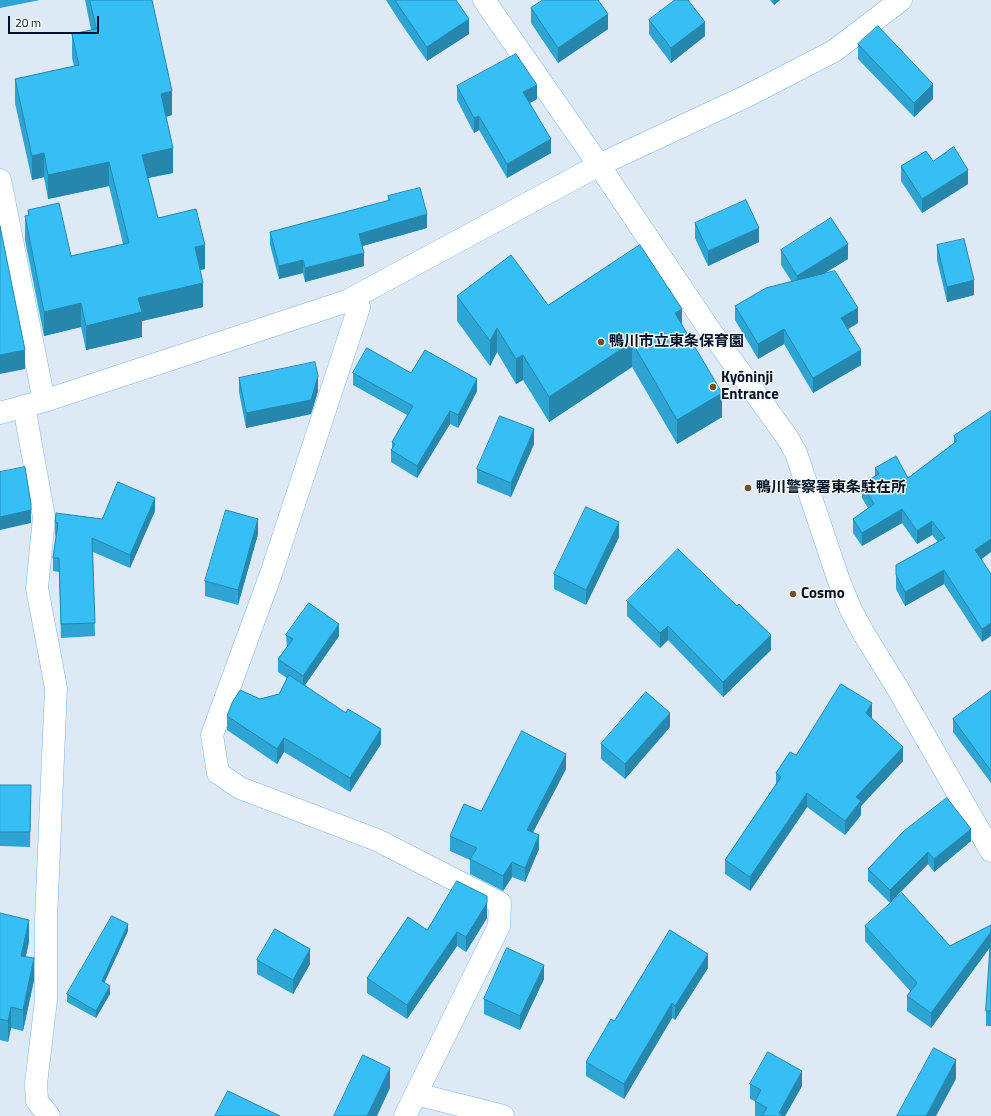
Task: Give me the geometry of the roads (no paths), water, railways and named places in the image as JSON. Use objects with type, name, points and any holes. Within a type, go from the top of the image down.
[{"type":"street","points":[[484,0],[599,166],[708,329],[772,416],[796,453],[839,581],[851,610],[991,851]]},
{"type":"street","points":[[0,413],[347,301],[599,166],[747,96],[834,51],[901,0]]},
{"type":"street","points":[[0,180],[34,403],[44,517],[37,588],[56,688],[46,919],[46,1000],[36,1084],[37,1101],[49,1116]]},
{"type":"street","points":[[347,301],[359,307],[272,571],[212,735],[218,773],[240,788],[377,840],[500,903],[499,926],[405,1116]]},
{"type":"street","points":[[416,1094],[503,1116]]},
{"type":"place","name":"鴨川市立東条保育園","points":[[601,342]]},
{"type":"place","name":"Kyōninji Entrance","points":[[713,387]]},
{"type":"place","name":"鴨川警察署東条駐在所","points":[[748,488]]},
{"type":"place","name":"Cosmo","points":[[793,594]]}]
